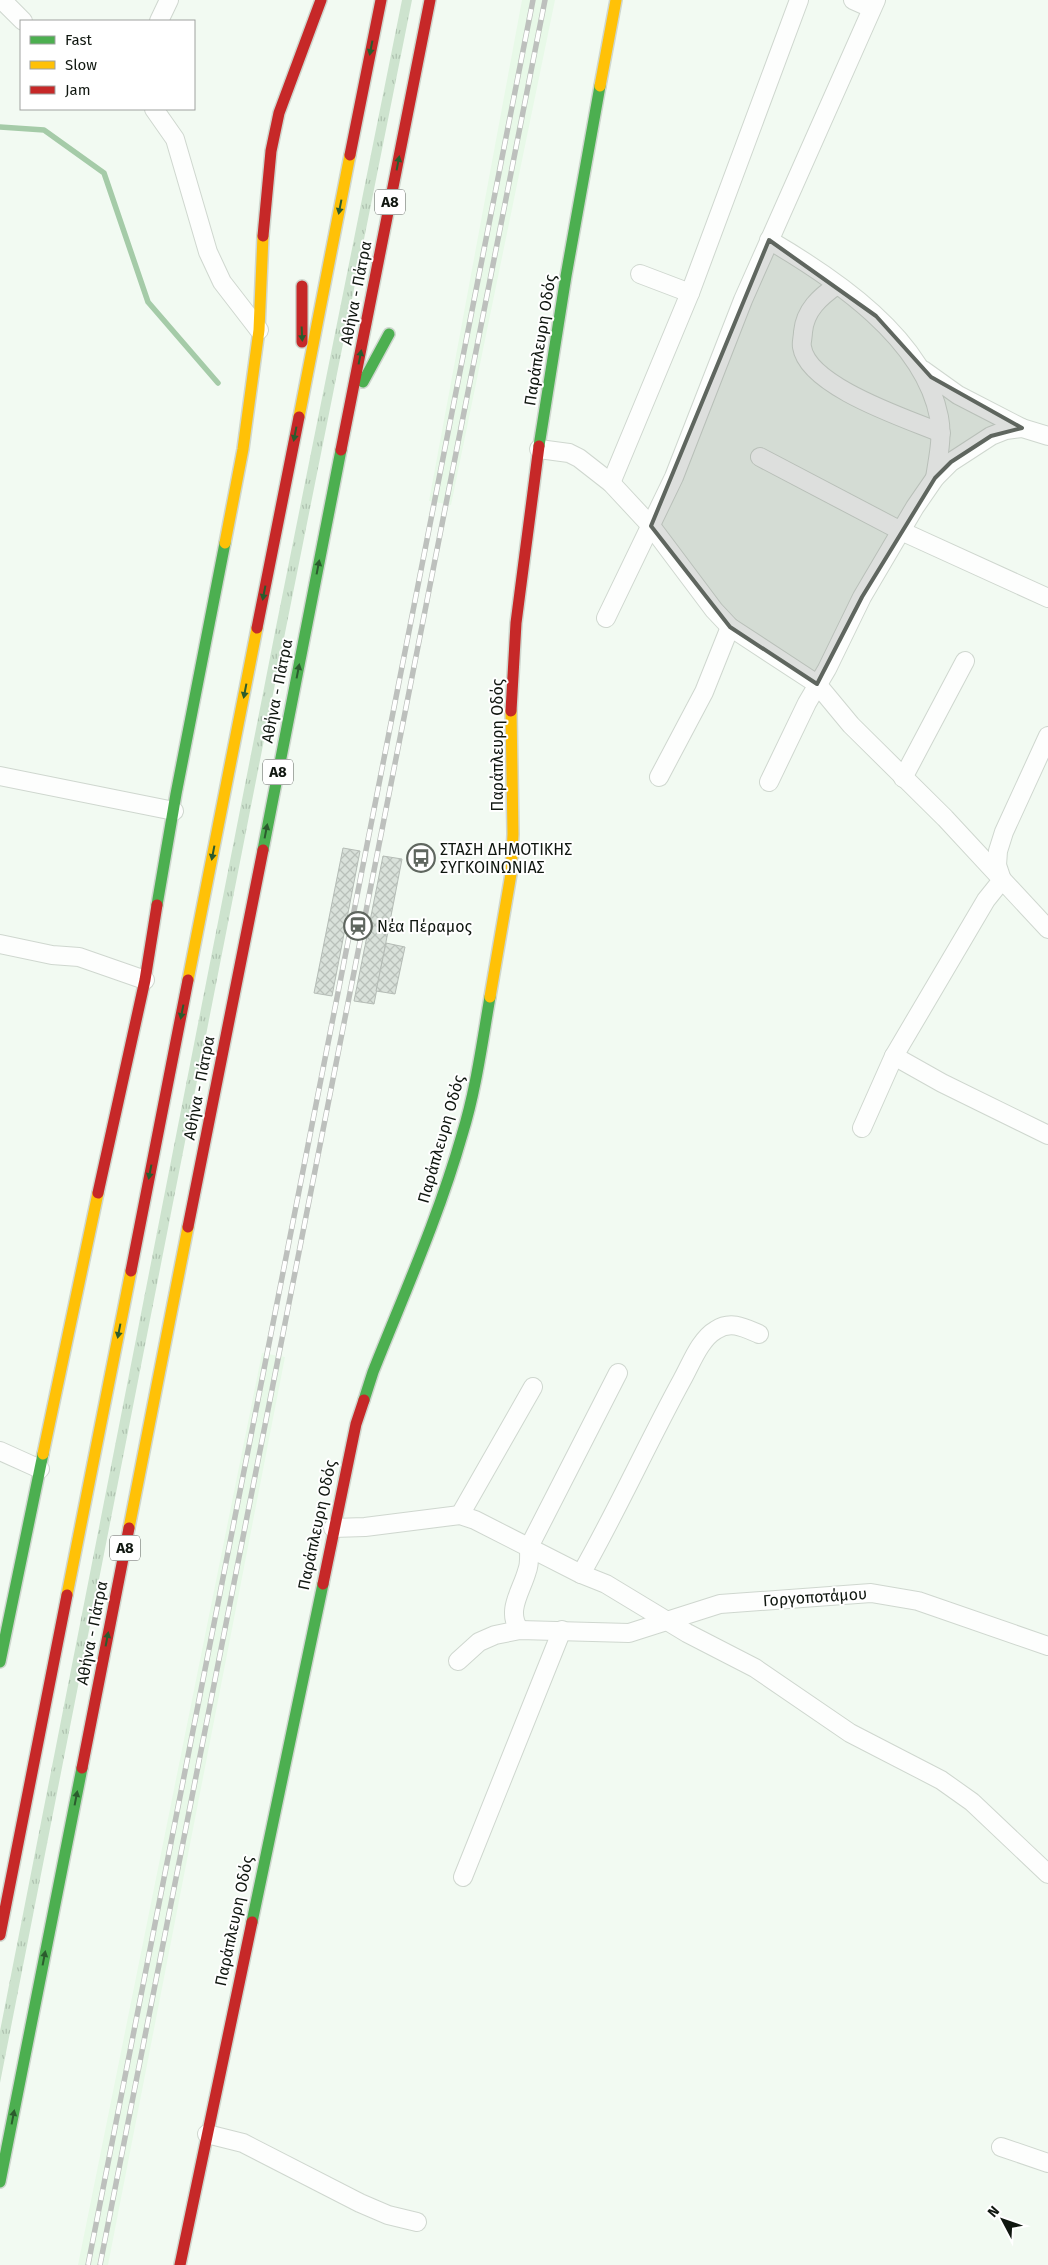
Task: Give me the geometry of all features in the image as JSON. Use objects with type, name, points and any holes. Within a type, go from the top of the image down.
[{"type":"main road","points":[[0,1662],[91,1223],[145,980],[174,811],[243,449],[259,330],[263,236],[271,151],[279,113],[320,0]]},
{"type":"main road","name":"Αθήνα - Πάτρα","points":[[0,1935],[381,0]]},
{"type":"main road","name":"Αθήνα - Πάτρα","points":[[0,2182],[430,0]]},
{"type":"main road","name":"Παράπλευρη Οδός","points":[[180,2265],[356,1424],[373,1372],[446,1188],[463,1133],[476,1074],[511,874],[513,834],[511,704],[516,623],[566,276],[616,0]]},
{"type":"main road","points":[[302,286],[301,314],[305,386]]},
{"type":"main road","points":[[350,405],[389,334]]},
{"type":"street","points":[[2,0],[22,20]]},
{"type":"street","points":[[160,20],[169,0]]},
{"type":"street","points":[[611,483],[690,293],[799,0]]},
{"type":"street","points":[[606,618],[674,477],[743,300],[834,98],[873,4],[853,0]]},
{"type":"street","points":[[155,110],[174,139],[208,252],[222,282],[259,330]]},
{"type":"street","points":[[769,240],[837,285],[876,316],[906,350],[934,395],[941,433],[935,478]]},
{"type":"street","points":[[640,274],[690,293]]},
{"type":"street","points":[[837,285],[821,296],[811,308],[804,326],[802,348],[807,360],[818,373],[857,398],[941,433]]},
{"type":"street","points":[[915,363],[931,378],[958,395],[1022,428],[1048,436]]},
{"type":"street","points":[[769,782],[862,597],[935,478],[951,462],[992,436],[1006,430],[1022,428]]},
{"type":"street","points":[[540,449],[568,453],[598,470],[651,526],[714,610],[730,627],[817,684],[851,725],[1048,929]]},
{"type":"street","points":[[760,457],[901,531],[1048,598]]},
{"type":"street","points":[[659,777],[704,692],[730,627]]},
{"type":"street","points":[[903,778],[965,661]]},
{"type":"street","points":[[1002,880],[997,865],[998,851],[1004,832],[1048,736]]},
{"type":"street","points":[[0,776],[174,811]]},
{"type":"street","points":[[862,1128],[894,1056],[986,900],[1002,880]]},
{"type":"street","points":[[0,944],[52,955],[79,957],[145,980]]},
{"type":"street","points":[[894,1056],[942,1083],[1048,1135]]},
{"type":"street","points":[[581,1574],[605,1532],[668,1406],[704,1340],[714,1330],[723,1326],[742,1327],[759,1334]]},
{"type":"street","points":[[520,1630],[516,1625],[513,1614],[517,1597],[528,1569],[529,1548],[618,1373]]},
{"type":"street","points":[[460,1515],[533,1387]]},
{"type":"street","points":[[0,1451],[40,1469]]},
{"type":"street","points":[[333,1528],[365,1528],[460,1515],[475,1520],[581,1574],[606,1584],[687,1633],[755,1668],[850,1733],[941,1780],[972,1802],[1046,1865]]},
{"type":"street","name":"Γοργοποτάμου","points":[[458,1661],[479,1642],[495,1635],[520,1630],[629,1633],[720,1604],[870,1593],[918,1601],[1048,1646]]},
{"type":"street","points":[[463,1877],[562,1630]]},
{"type":"street","points":[[207,2134],[243,2143],[360,2203],[388,2214],[417,2222]]},
{"type":"street","points":[[1000,2147],[1048,2163]]},
{"type":"highlighted area","points":[[769,240],[876,316],[931,377],[1022,428],[991,436],[951,462],[935,478],[862,597],[817,684],[730,627],[651,526]]},
{"type":"shaded area","points":[[522,0],[555,0],[451,505],[429,501]]},
{"type":"shaded area","points":[[262,1353],[285,1357],[108,2265],[78,2265]]},
{"type":"green space","points":[[402,0],[412,0],[286,628],[0,2083],[0,2031],[276,627]]},
{"type":"building","points":[[343,848],[360,851],[332,996],[314,993]]},
{"type":"building","points":[[383,856],[402,859],[374,1004],[354,1001]]},
{"type":"building","points":[[386,943],[405,947],[395,994],[376,991]]},
{"type":"waterway","points":[[0,127],[44,130],[104,173],[148,302],[218,383]]},
{"type":"railway","points":[[88,2265],[533,0]]},
{"type":"railway","points":[[100,2265],[545,0]]},
{"type":"traffic: fast","points":[[539,446],[566,276],[600,86]]},
{"type":"traffic: fast","points":[[363,382],[389,334]]},
{"type":"traffic: fast","points":[[263,850],[341,450]]},
{"type":"traffic: fast","points":[[157,905],[176,794],[225,543]]},
{"type":"traffic: fast","points":[[364,1400],[373,1372],[432,1225],[453,1165],[471,1101],[490,997]]},
{"type":"traffic: fast","points":[[0,1662],[43,1454]]},
{"type":"traffic: fast","points":[[252,1922],[323,1584]]},
{"type":"traffic: fast","points":[[0,2182],[82,1768]]},
{"type":"traffic: slow","points":[[600,86],[616,0]]},
{"type":"traffic: slow","points":[[299,417],[350,155]]},
{"type":"traffic: slow","points":[[225,543],[243,449],[259,330],[263,236]]},
{"type":"traffic: slow","points":[[188,980],[257,628]]},
{"type":"traffic: slow","points":[[490,997],[511,874],[513,834],[511,711]]},
{"type":"traffic: slow","points":[[43,1454],[98,1193]]},
{"type":"traffic: slow","points":[[129,1528],[188,1227]]},
{"type":"traffic: slow","points":[[67,1595],[131,1271]]},
{"type":"traffic: jam","points":[[263,236],[271,151],[279,113],[321,0]]},
{"type":"traffic: jam","points":[[350,155],[381,0]]},
{"type":"traffic: jam","points":[[341,450],[430,0]]},
{"type":"traffic: jam","points":[[302,286],[302,342]]},
{"type":"traffic: jam","points":[[257,628],[299,417]]},
{"type":"traffic: jam","points":[[511,711],[516,623],[539,446]]},
{"type":"traffic: jam","points":[[188,1227],[263,850]]},
{"type":"traffic: jam","points":[[98,1193],[145,980],[157,905]]},
{"type":"traffic: jam","points":[[131,1271],[188,980]]},
{"type":"traffic: jam","points":[[323,1584],[356,1424],[364,1400]]},
{"type":"traffic: jam","points":[[82,1768],[129,1528]]},
{"type":"traffic: jam","points":[[0,1935],[67,1595]]},
{"type":"traffic: jam","points":[[180,2265],[252,1922]]},
{"type":"place","name":"ΣΤΑΣΗ ΔΗΜΟΤΙΚΗΣ ΣΥΓΚΟΙΝΩΝΙΑΣ","points":[[421,858]]},
{"type":"place","name":"Νέα Πέραμος","points":[[358,926]]}]
